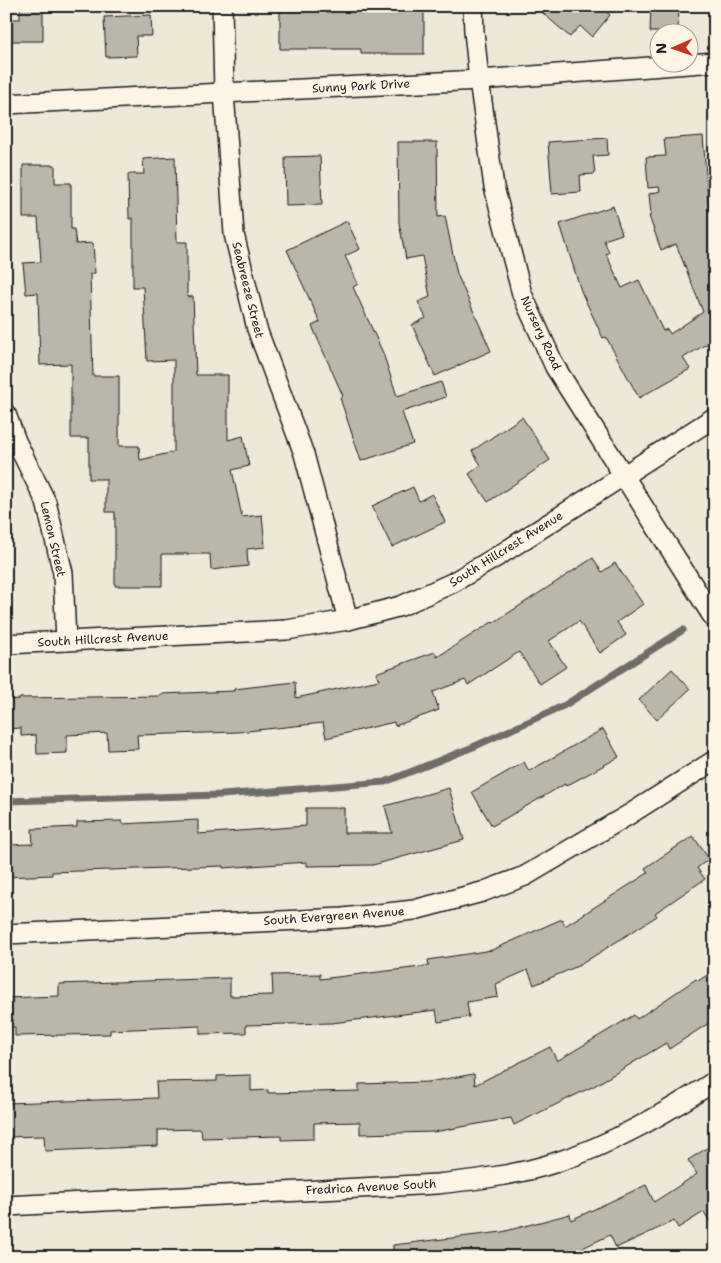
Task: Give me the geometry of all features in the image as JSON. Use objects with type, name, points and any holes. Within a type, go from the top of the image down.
[{"type":"street","name":"Seabreeze Street","points":[[222,6],[224,92],[234,234],[256,329],[304,454],[348,620]]},
{"type":"street","name":"Nursery Road","points":[[473,6],[479,80],[494,187],[522,294],[555,367],[622,476],[715,620]]},
{"type":"street","name":"Sunny Park Drive","points":[[6,104],[479,80],[715,62]]},
{"type":"street","name":"Lemon Street","points":[[6,414],[16,441],[46,502],[63,573],[66,641]]},
{"type":"street","name":"South Hillcrest Avenue","points":[[6,644],[286,630],[348,620],[401,606],[452,583],[498,556],[715,417]]},
{"type":"street","name":"South Evergreen Avenue","points":[[6,934],[343,918],[414,910],[482,892],[525,876],[622,819],[715,760]]},
{"type":"street","name":"Fredrica Avenue South","points":[[6,1206],[437,1184],[485,1178],[553,1163],[612,1140],[679,1104],[715,1082]]},
{"type":"building","points":[[20,6],[43,6],[43,41],[12,41],[12,19],[20,19]]},
{"type":"building","points":[[361,6],[424,6],[424,54],[361,54],[361,49],[280,49],[280,8],[361,8]]},
{"type":"building","points":[[535,6],[600,6],[610,15],[592,37],[580,26],[570,37]]},
{"type":"building","points":[[651,6],[679,6],[678,22],[650,22]]},
{"type":"building","points":[[151,15],[152,36],[136,36],[137,56],[106,57],[104,17]]},
{"type":"building","points":[[703,136],[709,212],[715,210],[715,339],[683,358],[690,369],[639,398],[606,337],[603,338],[581,291],[560,224],[613,206],[622,234],[604,240],[609,253],[606,254],[622,288],[639,280],[663,331],[667,329],[670,334],[703,312],[676,244],[661,250],[649,216],[651,215],[649,194],[660,191],[659,187],[648,188],[646,157],[666,156],[664,139]]},
{"type":"building","points":[[607,138],[608,155],[593,156],[595,174],[580,175],[581,192],[552,194],[548,142]]},
{"type":"building","points":[[398,142],[437,142],[438,217],[445,216],[457,274],[491,351],[435,376],[412,325],[426,318],[418,302],[430,297],[422,256],[406,259],[399,223]]},
{"type":"building","points":[[320,156],[322,205],[286,206],[285,157]]},
{"type":"building","points":[[175,157],[177,242],[187,242],[187,297],[193,296],[196,375],[228,375],[228,440],[243,436],[249,466],[232,470],[242,517],[262,515],[265,547],[247,549],[248,566],[211,570],[210,554],[162,554],[162,586],[115,586],[115,512],[106,512],[106,479],[89,479],[89,438],[71,438],[71,364],[40,365],[38,293],[26,294],[23,263],[41,262],[38,218],[23,218],[23,165],[55,165],[55,183],[71,183],[71,229],[74,229],[76,244],[93,243],[95,273],[90,274],[93,376],[119,376],[119,446],[139,446],[140,460],[174,452],[174,360],[147,361],[143,287],[133,287],[133,218],[129,219],[128,174],[144,174],[143,159]]},
{"type":"building","points":[[347,221],[360,249],[345,256],[358,284],[353,287],[383,353],[397,396],[441,382],[446,397],[402,412],[413,444],[361,461],[340,398],[343,396],[312,326],[320,322],[287,250]]},
{"type":"building","points":[[522,417],[550,460],[488,502],[469,474],[481,465],[472,451]]},
{"type":"building","points":[[413,487],[419,501],[432,494],[445,522],[392,547],[372,506]]},
{"type":"building","points":[[593,558],[602,572],[615,563],[643,604],[617,622],[626,635],[600,653],[579,621],[549,641],[566,667],[540,684],[519,652],[468,685],[465,680],[433,692],[439,710],[395,726],[394,722],[326,738],[323,723],[238,732],[137,735],[138,749],[108,750],[107,733],[67,735],[67,753],[37,754],[36,735],[21,736],[21,728],[6,729],[6,700],[20,698],[161,696],[161,694],[234,691],[234,689],[295,682],[296,698],[379,680],[376,673],[435,652],[437,657]]},
{"type":"building","points":[[672,669],[690,689],[657,720],[639,700]]},
{"type":"building","points":[[603,729],[619,757],[566,786],[565,784],[492,826],[472,792],[524,762],[529,771]]},
{"type":"building","points":[[449,788],[464,840],[373,865],[307,866],[307,862],[223,868],[223,866],[52,872],[52,875],[6,877],[6,845],[33,844],[32,829],[77,827],[77,822],[122,821],[122,824],[198,820],[198,834],[306,826],[306,808],[344,808],[344,833],[392,833],[385,806]]},
{"type":"building","points":[[693,836],[709,859],[697,868],[705,879],[655,913],[657,916],[580,965],[534,985],[528,970],[496,984],[498,997],[467,1002],[469,1017],[438,1022],[436,1010],[332,1023],[246,1025],[246,1033],[200,1034],[200,1026],[110,1030],[110,1034],[15,1036],[15,1027],[6,1027],[6,998],[59,996],[59,984],[230,978],[230,996],[273,995],[272,975],[320,974],[320,979],[429,966],[428,960],[492,950],[562,919],[565,926],[648,873],[645,868]]},
{"type":"building","points":[[715,970],[715,1019],[669,1049],[666,1043],[594,1086],[514,1125],[511,1118],[434,1132],[360,1134],[360,1122],[314,1123],[314,1139],[281,1140],[281,1136],[202,1138],[201,1129],[158,1130],[158,1146],[45,1151],[44,1136],[6,1137],[6,1103],[157,1098],[156,1082],[217,1081],[217,1076],[251,1075],[251,1091],[268,1090],[268,1093],[359,1091],[359,1084],[428,1082],[474,1074],[475,1085],[550,1047],[557,1061],[634,1015],[637,1019],[696,979],[698,981]]},
{"type":"building","points":[[715,1143],[715,1230],[704,1212],[678,1228],[674,1221],[616,1248],[610,1235],[574,1252],[556,1257],[393,1257],[393,1245],[502,1232],[570,1214],[571,1220],[646,1185],[654,1202],[697,1174],[688,1160]]},
{"type":"waterway","points":[[6,801],[222,795],[385,782],[473,747],[565,705],[683,630]]}]
